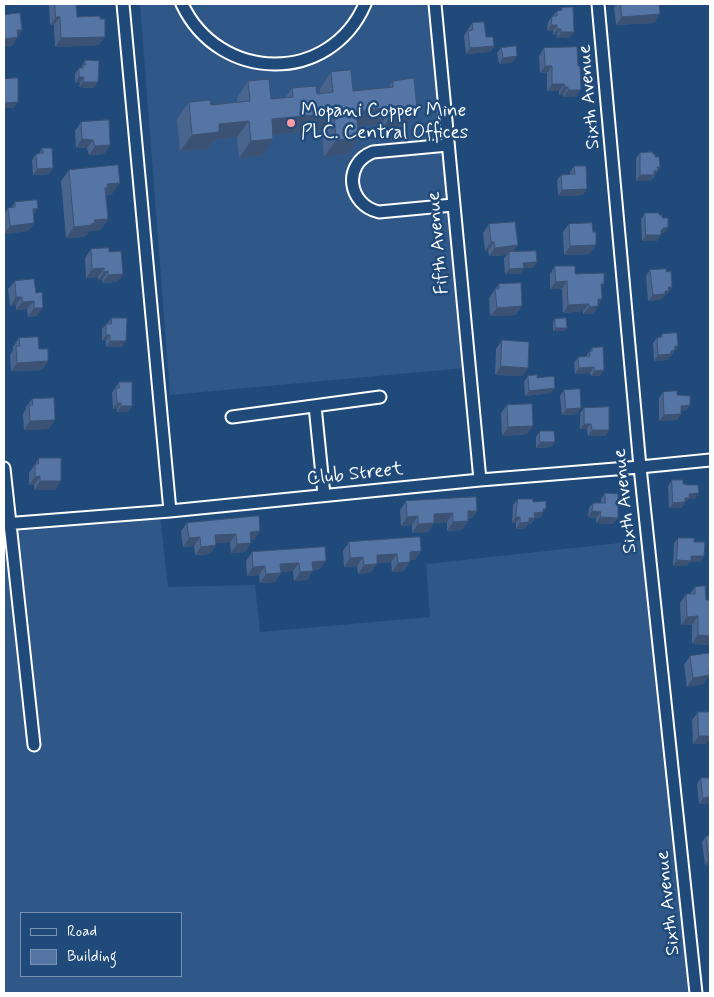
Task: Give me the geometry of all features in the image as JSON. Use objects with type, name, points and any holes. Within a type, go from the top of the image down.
[{"type":"street","points":[[123,4],[170,511]]},
{"type":"street","points":[[182,4],[189,18],[199,31],[215,46],[237,58],[260,63],[281,64],[304,61],[323,53],[342,39],[353,26],[366,4]]},
{"type":"street","name":"Fifth Avenue","points":[[435,4],[480,480]]},
{"type":"street","name":"Sixth Avenue","points":[[598,4],[640,467],[696,993]]},
{"type":"street","points":[[448,145],[373,152],[364,155],[354,167],[353,185],[361,203],[369,210],[378,212],[454,204]]},
{"type":"street","points":[[232,417],[380,397]]},
{"type":"street","points":[[315,406],[324,495]]},
{"type":"street","name":"Club Street","points":[[7,524],[170,511],[480,480],[710,460]]},
{"type":"street","points":[[4,468],[7,524],[34,745]]},
{"type":"shaded area","points":[[140,4],[432,4],[465,368],[170,395]]},
{"type":"shaded area","points":[[160,515],[168,587],[255,585],[260,632],[430,617],[426,564],[647,540],[694,993],[4,993],[4,530]]},
{"type":"building","points":[[55,4],[76,4],[77,17],[100,16],[100,19],[105,19],[105,37],[61,38],[60,17],[56,17]]},
{"type":"building","points":[[621,4],[659,4],[660,14],[622,17]]},
{"type":"building","points":[[573,7],[574,32],[561,32],[561,29],[557,29],[557,25],[551,25],[552,16],[557,16],[557,11],[562,10],[562,8]]},
{"type":"building","points":[[20,13],[22,30],[17,30],[18,37],[4,39],[4,15]]},
{"type":"building","points":[[484,22],[486,37],[493,37],[494,46],[470,48],[468,31],[473,30],[472,23]]},
{"type":"building","points":[[516,46],[517,56],[503,58],[501,48]]},
{"type":"building","points":[[577,47],[581,90],[568,90],[568,87],[564,87],[565,84],[552,84],[552,66],[545,66],[544,48]]},
{"type":"building","points":[[85,60],[99,61],[98,82],[83,82],[84,77],[79,77],[79,68],[83,68]]},
{"type":"building","points":[[351,70],[353,91],[393,87],[393,81],[414,78],[417,110],[393,112],[393,107],[356,111],[359,138],[336,140],[334,113],[272,119],[273,139],[251,141],[249,121],[219,124],[219,132],[192,135],[189,102],[210,100],[211,105],[250,101],[248,81],[269,79],[271,99],[293,97],[292,88],[316,86],[317,94],[333,92],[331,72]]},
{"type":"building","points":[[18,78],[18,102],[4,103],[4,79]]},
{"type":"building","points":[[109,120],[110,145],[95,146],[93,140],[82,139],[81,122]]},
{"type":"building","points":[[42,148],[52,148],[53,168],[37,169],[36,154],[43,153]]},
{"type":"building","points":[[652,152],[655,154],[655,157],[659,157],[660,167],[657,167],[658,171],[654,171],[654,175],[640,175],[640,153]]},
{"type":"building","points":[[118,165],[120,183],[107,184],[108,188],[105,188],[108,219],[94,220],[95,223],[92,225],[74,227],[69,170]]},
{"type":"building","points":[[574,166],[586,166],[587,189],[562,190],[561,175],[575,174]]},
{"type":"building","points":[[37,200],[38,208],[33,209],[34,223],[10,226],[8,208],[15,207],[15,202]]},
{"type":"building","points":[[645,213],[659,213],[659,215],[662,215],[662,218],[668,218],[668,227],[661,230],[661,235],[646,235]]},
{"type":"building","points":[[515,222],[518,245],[495,248],[494,242],[491,242],[489,224]]},
{"type":"building","points":[[592,223],[593,232],[596,232],[596,245],[570,246],[569,224]]},
{"type":"building","points":[[109,248],[109,252],[121,251],[123,274],[108,275],[108,271],[104,272],[104,268],[92,269],[91,249]]},
{"type":"building","points":[[536,251],[537,262],[523,263],[524,268],[509,269],[509,252]]},
{"type":"building","points":[[555,266],[575,266],[575,274],[604,273],[604,284],[601,284],[602,299],[598,299],[598,306],[589,307],[589,304],[568,305],[567,281],[556,282]]},
{"type":"building","points":[[666,269],[666,272],[671,271],[672,287],[668,287],[669,291],[665,291],[665,294],[653,295],[650,270]]},
{"type":"building","points":[[34,279],[36,293],[42,292],[43,308],[34,308],[34,301],[22,302],[22,297],[16,297],[15,281]]},
{"type":"building","points":[[521,283],[522,306],[497,308],[495,289],[499,289],[499,284]]},
{"type":"building","points":[[112,318],[127,318],[126,341],[110,341],[110,335],[106,335],[106,324],[111,324]]},
{"type":"building","points":[[566,318],[567,328],[555,328],[555,319]]},
{"type":"building","points":[[677,333],[678,346],[675,346],[675,350],[671,351],[671,354],[658,355],[657,338],[662,337],[662,334]]},
{"type":"building","points":[[38,337],[39,349],[48,349],[48,361],[17,363],[16,346],[20,346],[19,338]]},
{"type":"building","points":[[502,340],[529,342],[528,368],[501,366]]},
{"type":"building","points":[[603,347],[604,370],[595,371],[594,367],[579,368],[578,357],[590,356],[589,352],[592,351],[592,348]]},
{"type":"building","points":[[537,375],[537,378],[554,376],[555,388],[529,391],[528,376]]},
{"type":"building","points":[[119,382],[132,382],[132,406],[121,406],[121,403],[117,403],[116,388],[119,388]]},
{"type":"building","points":[[580,389],[581,408],[566,409],[564,390]]},
{"type":"building","points":[[677,391],[677,395],[690,396],[690,405],[681,406],[681,414],[664,415],[663,392]]},
{"type":"building","points":[[54,398],[55,420],[30,421],[29,405],[33,405],[32,399]]},
{"type":"building","points":[[532,404],[533,426],[508,427],[507,405]]},
{"type":"building","points":[[609,407],[609,430],[592,430],[591,424],[584,424],[584,408]]},
{"type":"building","points":[[540,431],[554,431],[555,442],[540,442]]},
{"type":"building","points":[[39,458],[61,458],[61,481],[40,481],[40,476],[35,477],[35,464],[38,464]]},
{"type":"building","points":[[672,480],[683,480],[683,484],[686,485],[698,485],[699,493],[689,494],[689,498],[685,498],[685,502],[673,503]]},
{"type":"building","points":[[605,493],[618,494],[618,518],[600,517],[601,512],[592,511],[593,503],[605,503]]},
{"type":"building","points":[[476,497],[477,511],[468,511],[468,521],[453,522],[453,513],[434,514],[434,523],[418,524],[418,516],[407,517],[406,501]]},
{"type":"building","points":[[518,499],[533,499],[533,502],[546,501],[546,509],[543,509],[543,512],[534,513],[535,518],[529,518],[529,522],[520,523],[520,517],[516,517]]},
{"type":"building","points":[[259,516],[260,531],[250,532],[251,543],[237,544],[236,534],[215,535],[216,545],[201,547],[200,537],[189,538],[187,523]]},
{"type":"building","points":[[420,537],[421,551],[410,552],[410,562],[398,563],[397,554],[377,555],[377,564],[364,565],[363,557],[350,558],[349,542]]},
{"type":"building","points":[[678,538],[694,538],[694,542],[705,542],[704,556],[691,556],[691,561],[677,560]]},
{"type":"building","points":[[325,547],[326,561],[312,562],[313,571],[300,572],[299,563],[280,564],[281,573],[266,574],[265,566],[253,567],[252,552]]},
{"type":"building","points":[[705,586],[706,600],[710,600],[710,636],[698,635],[698,616],[687,617],[686,594],[695,594],[695,587]]},
{"type":"building","points":[[710,653],[710,675],[693,678],[690,656]]},
{"type":"building","points":[[698,712],[710,712],[710,736],[699,736]]},
{"type":"building","points":[[701,778],[710,778],[710,797],[703,798]]},
{"type":"building","points":[[706,836],[710,836],[710,859],[709,859]]},
{"type":"place","name":"Mopani Copper Mine PLC. Central Offices","points":[[291,123]]}]
